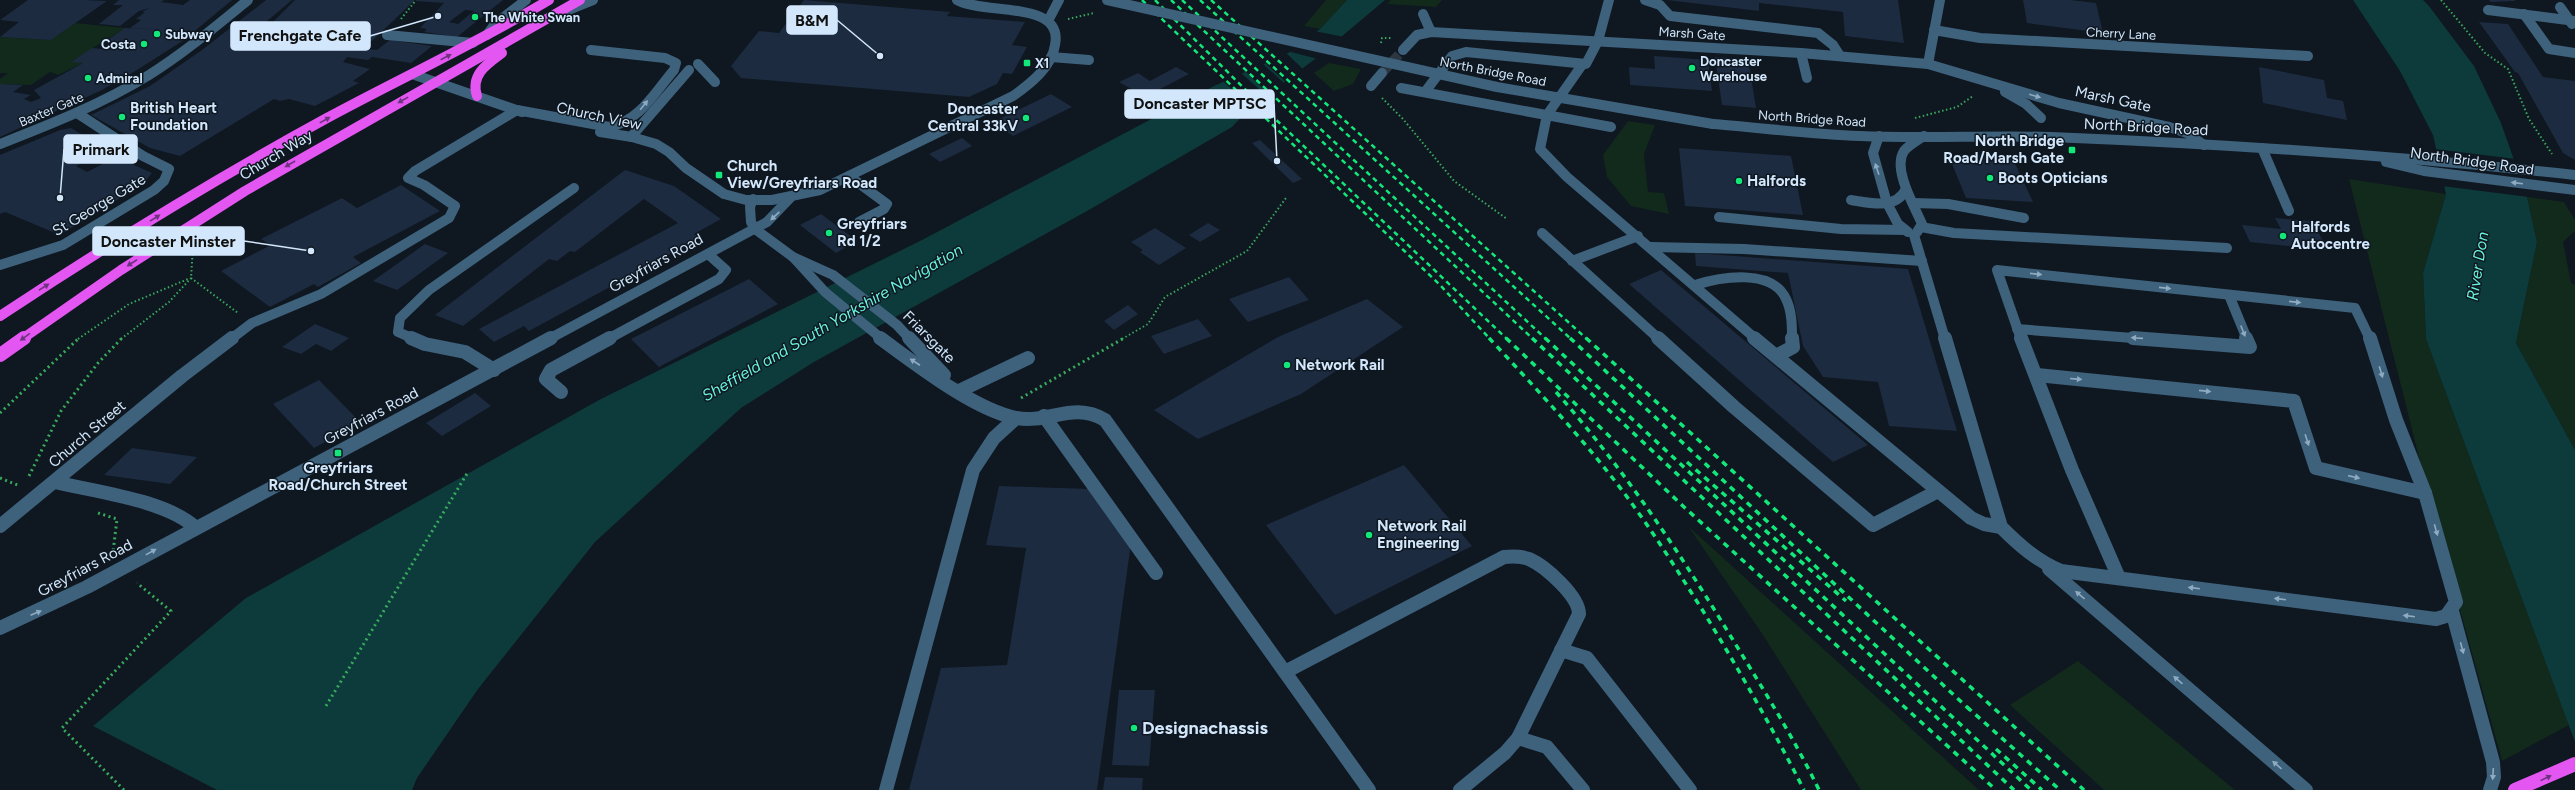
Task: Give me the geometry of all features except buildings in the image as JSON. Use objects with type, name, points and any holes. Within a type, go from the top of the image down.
[{"type":"highway","name":"Church Way","points":[[0,316],[199,190],[412,74],[473,43],[549,0]]},
{"type":"highway","name":"Church Way","points":[[0,355],[99,285],[225,203],[329,141],[524,34],[580,0]]},
{"type":"highway","points":[[477,96],[473,89],[481,70],[524,34]]},
{"type":"highway","points":[[0,309],[28,298]]},
{"type":"highway","points":[[2516,790],[2575,764]]},
{"type":"street","name":"Baxter Gate","points":[[0,144],[77,113],[169,62],[248,0]]},
{"type":"street","name":"Church Way","points":[[487,35],[496,24],[526,0]]},
{"type":"street","points":[[542,22],[593,0]]},
{"type":"street","points":[[1052,21],[1059,0]]},
{"type":"street","name":"North Bridge Road","points":[[1107,0],[1497,87],[1713,122],[1832,134],[1879,136],[2050,136],[2262,148],[2366,157],[2418,158],[2549,174],[2575,175]]},
{"type":"street","name":"North Bridge Road","points":[[1125,0],[1451,72],[1713,122]]},
{"type":"street","points":[[1609,0],[1598,41],[1589,61],[1582,65],[1547,115],[1540,149],[1567,177],[1651,247],[1776,356],[1938,491],[1977,522],[2001,527]]},
{"type":"street","points":[[1645,0],[1660,5],[1670,16],[1818,33],[1833,45],[1840,56]]},
{"type":"street","points":[[1928,64],[1940,0]]},
{"type":"street","points":[[791,197],[820,190],[1027,88],[1035,80],[1050,57],[1058,36],[1052,21],[1032,8],[1012,5],[970,5],[957,1]]},
{"type":"street","points":[[2560,7],[2572,21],[2575,28]]},
{"type":"street","points":[[2488,10],[2572,21]]},
{"type":"street","points":[[1424,14],[1431,32]]},
{"type":"street","points":[[2524,14],[2549,49],[2575,53]]},
{"type":"street","name":"Cherry Lane","points":[[1934,30],[2002,39],[2308,56]]},
{"type":"street","name":"Marsh Gate","points":[[1403,50],[1417,34],[1431,32],[1801,53],[1928,64],[2059,103],[2170,127],[2187,133],[2204,145]]},
{"type":"street","points":[[387,35],[455,43],[473,43]]},
{"type":"street","points":[[517,110],[610,127],[621,125],[634,118],[674,70],[676,63],[666,58],[591,50]]},
{"type":"street","points":[[1425,92],[1452,56],[1457,53],[1476,52],[1582,65]]},
{"type":"street","points":[[1801,53],[1807,78]]},
{"type":"street","points":[[1050,57],[1088,60]]},
{"type":"street","points":[[698,64],[715,82]]},
{"type":"street","points":[[631,137],[689,70]]},
{"type":"street","points":[[1371,86],[1382,73]]},
{"type":"street","name":"Church View","points":[[412,74],[517,110],[570,126],[631,137],[667,150],[684,166],[723,194],[753,199],[791,197]]},
{"type":"street","name":"Marsh Gate","points":[[1984,81],[2026,104],[2041,118],[2050,136]]},
{"type":"street","points":[[1401,88],[1611,127]]},
{"type":"street","name":"Marsh Gate","points":[[2041,118],[2041,111],[2048,106],[2059,103]]},
{"type":"street","name":"Church Street","points":[[55,482],[182,376],[252,323],[321,294],[449,218],[455,206],[424,185],[408,178],[410,175],[517,110]]},
{"type":"street","name":"St George Gate","points":[[3,260],[63,245],[154,190],[164,182],[169,168],[143,156],[77,113]]},
{"type":"street","name":"North Bridge Road","points":[[1879,136],[1873,153],[1887,203],[1898,224],[1913,231]]},
{"type":"street","points":[[1913,231],[1922,224],[1902,178],[1902,156],[1905,150],[1924,136]]},
{"type":"street","points":[[2262,148],[2288,211]]},
{"type":"street","name":"North Bridge Road","points":[[2366,157],[2424,171],[2575,190]]},
{"type":"street","points":[[849,176],[887,204],[884,208],[859,222]]},
{"type":"street","points":[[494,370],[465,352],[425,344],[398,332],[400,318],[429,290],[574,188]]},
{"type":"street","points":[[1851,200],[1887,203],[1898,199],[1905,194],[1906,189]]},
{"type":"street","name":"Greyfriars Road","points":[[0,628],[43,610],[755,229],[778,214],[791,197]]},
{"type":"street","points":[[753,199],[750,207],[751,222],[755,229]]},
{"type":"street","points":[[1913,203],[1948,204],[2024,218]]},
{"type":"street","points":[[1719,217],[1841,229],[1954,233],[2227,248]]},
{"type":"street","name":"Friarsgate","points":[[755,229],[793,257],[833,275],[897,325],[959,391]]},
{"type":"street","points":[[1913,231],[2001,527],[2029,554],[2045,565],[2306,790]]},
{"type":"street","points":[[1542,233],[1734,407],[1873,525],[1938,491]]},
{"type":"street","points":[[1572,261],[1638,236]]},
{"type":"street","points":[[1651,247],[1744,249],[1922,261]]},
{"type":"street","points":[[561,392],[546,379],[551,370],[719,279],[726,270],[708,254]]},
{"type":"street","name":"Friarsgate","points":[[793,257],[814,284],[877,337],[959,391],[998,411],[1016,418],[1044,416],[1067,411],[1091,412],[1105,420],[1369,790]]},
{"type":"street","points":[[2045,565],[2061,571],[2436,619],[2446,616],[2452,611],[2456,602],[2425,493],[2396,420],[2367,329],[2355,308],[1997,270],[2017,329],[2037,375],[2072,470],[2119,578]]},
{"type":"street","points":[[1695,285],[1713,278],[1745,277],[1777,288],[1786,299],[1793,347],[1776,356]]},
{"type":"street","points":[[2017,329],[2250,347],[2229,295]]},
{"type":"street","points":[[959,391],[1028,358]]},
{"type":"street","points":[[2037,375],[2294,401],[2316,468],[2425,493]]},
{"type":"street","points":[[1044,416],[1156,573]]},
{"type":"street","points":[[886,790],[973,470],[994,438],[1016,418]]},
{"type":"street","points":[[0,526],[55,482]]},
{"type":"street","name":"Church Street","points":[[55,482],[166,509],[184,517],[196,528]]},
{"type":"street","points":[[1285,672],[1504,557],[1515,555],[1542,564],[1579,606],[1579,614],[1518,738],[1505,754],[1474,776],[1460,790]]},
{"type":"street","points":[[2452,611],[2493,762],[2494,777],[2490,790]]},
{"type":"street","points":[[1561,650],[1587,658],[1690,790]]},
{"type":"street","points":[[1518,738],[1547,748],[1584,790]]},
{"type":"path","points":[[2441,0],[2485,52],[2508,69],[2529,119],[2553,155]]},
{"type":"path","points":[[1052,21],[1098,12]]},
{"type":"path","points":[[1911,119],[1957,107],[1978,90],[1984,81]]},
{"type":"path","points":[[1371,86],[1403,119],[1454,181],[1507,220]]},
{"type":"path","points":[[998,411],[1148,324],[1165,297],[1247,251],[1286,198]]},
{"type":"path","points":[[25,487],[36,458],[61,411],[98,363],[126,335],[168,302],[191,278],[193,245]]},
{"type":"path","points":[[191,278],[252,323]]},
{"type":"path","points":[[0,412],[84,333],[129,304],[191,278]]},
{"type":"path","points":[[326,706],[468,472]]},
{"type":"path","points":[[0,478],[41,493]]},
{"type":"path","points":[[96,512],[117,519],[111,562],[171,611],[62,728],[124,790]]},
{"type":"shaded area","points":[[1326,0],[1347,0],[1320,29],[1304,26]]},
{"type":"shaded area","points":[[1391,0],[1442,0],[1436,7],[1387,4]]},
{"type":"shaded area","points":[[75,23],[125,28],[72,61],[83,63],[58,75],[50,72],[31,85],[0,84],[0,79],[8,73],[0,73],[0,37],[51,40]]},
{"type":"shaded area","points":[[1329,63],[1361,69],[1353,84],[1334,91],[1314,73]]},
{"type":"shaded area","points":[[1628,121],[1655,125],[1644,154],[1648,192],[1664,193],[1669,214],[1631,206],[1607,177],[1603,155]]},
{"type":"shaded area","points":[[2349,179],[2446,194],[2423,273],[2426,339],[2569,725],[2502,761],[2432,509]]},
{"type":"shaded area","points":[[2527,197],[2564,202],[2575,220],[2575,231],[2563,242],[2571,283],[2575,285],[2575,450],[2516,343],[2537,242]]},
{"type":"shaded area","points":[[1688,526],[1979,790],[1861,790],[1763,635]]},
{"type":"shaded area","points":[[2078,661],[2235,790],[2104,790],[2010,705]]},
{"type":"water","name":"Sheffield and South Yorkshire Navigation","points":[[1347,0],[1385,0],[1315,59],[1249,109],[1232,127],[1087,211],[814,362],[741,408],[595,542],[478,689],[417,778],[412,790],[217,790],[93,726],[246,598],[599,400],[922,240],[1214,86],[1288,53],[1320,29]]},
{"type":"water","name":"River Don","points":[[2353,0],[2423,0],[2429,6],[2474,66],[2501,123],[2527,197],[2537,242],[2516,343],[2575,450],[2575,742],[2426,339],[2423,273],[2446,194],[2433,135],[2400,71]]},
{"type":"pier","points":[[1314,31],[1344,37],[1318,59],[1287,51]]},
{"type":"pier","points":[[1285,52],[1304,70],[1287,83],[1264,62]]},
{"type":"pier","points":[[1262,63],[1285,84],[1270,95],[1245,71]]},
{"type":"pier","points":[[1241,73],[1268,97],[1253,109],[1223,81]]},
{"type":"pier","points":[[2434,149],[2516,159],[2529,197],[2442,186]]},
{"type":"tunnel","points":[[1382,73],[1403,50]]},
{"type":"railway","points":[[1142,0],[1440,285],[1490,339]]},
{"type":"railway","points":[[1155,0],[1270,114],[1507,339]]},
{"type":"railway","points":[[1171,0],[1533,339]]},
{"type":"railway","points":[[1182,0],[1546,339]]},
{"type":"railway","points":[[1200,0],[1571,339]]},
{"type":"railway","points":[[1211,0],[1587,339]]},
{"type":"railway","points":[[1489,338],[1582,441],[1624,492],[1647,525],[1730,655],[1804,790]]},
{"type":"railway","points":[[1506,338],[1684,507],[1996,790]]},
{"type":"railway","points":[[1532,338],[2014,790]]},
{"type":"railway","points":[[1545,338],[2031,790]]},
{"type":"railway","points":[[1570,338],[1970,710]]},
{"type":"railway","points":[[1586,338],[2084,790]]},
{"type":"railway","points":[[1556,392],[1628,481],[1693,575],[1767,695],[1819,790]]},
{"type":"railway","points":[[1687,462],[1846,601]]},
{"type":"railway","points":[[1967,707],[2060,790]]},
{"type":"railway","points":[[1996,749],[2042,790]]},
{"type":"place","name":"Frenchgate Cafe","points":[[438,16]]},
{"type":"place","name":"The White Swan","points":[[475,17]]},
{"type":"place","name":"Subway","points":[[157,34]]},
{"type":"place","name":"Costa","points":[[144,44]]},
{"type":"place","name":"B&M","points":[[880,56]]},
{"type":"place","name":"X1","points":[[1027,63]]},
{"type":"place","name":"Doncaster Warehouse","points":[[1692,68]]},
{"type":"place","name":"Admiral","points":[[88,78]]},
{"type":"place","name":"British Heart Foundation","points":[[122,117]]},
{"type":"place","name":"Doncaster Central 33kV","points":[[1026,118]]},
{"type":"place","name":"North Bridge Road/Marsh Gate","points":[[2072,150]]},
{"type":"place","name":"Doncaster MPTSC","points":[[1277,161]]},
{"type":"place","name":"Church View/Greyfriars Road","points":[[719,175]]},
{"type":"place","name":"Boots Opticians","points":[[1990,178]]},
{"type":"place","name":"Halfords","points":[[1739,181]]},
{"type":"place","name":"Primark","points":[[60,198]]},
{"type":"place","name":"Greyfriars Rd 1/2","points":[[829,233]]},
{"type":"place","name":"Halfords Autocentre","points":[[2283,236]]},
{"type":"place","name":"Doncaster Minster","points":[[311,251]]},
{"type":"place","name":"Network Rail","points":[[1287,365]]},
{"type":"place","name":"Greyfriars Road/Church Street","points":[[338,453]]},
{"type":"place","name":"Network Rail Engineering","points":[[1369,535]]},
{"type":"place","name":"Designachassis","points":[[1134,728]]}]
